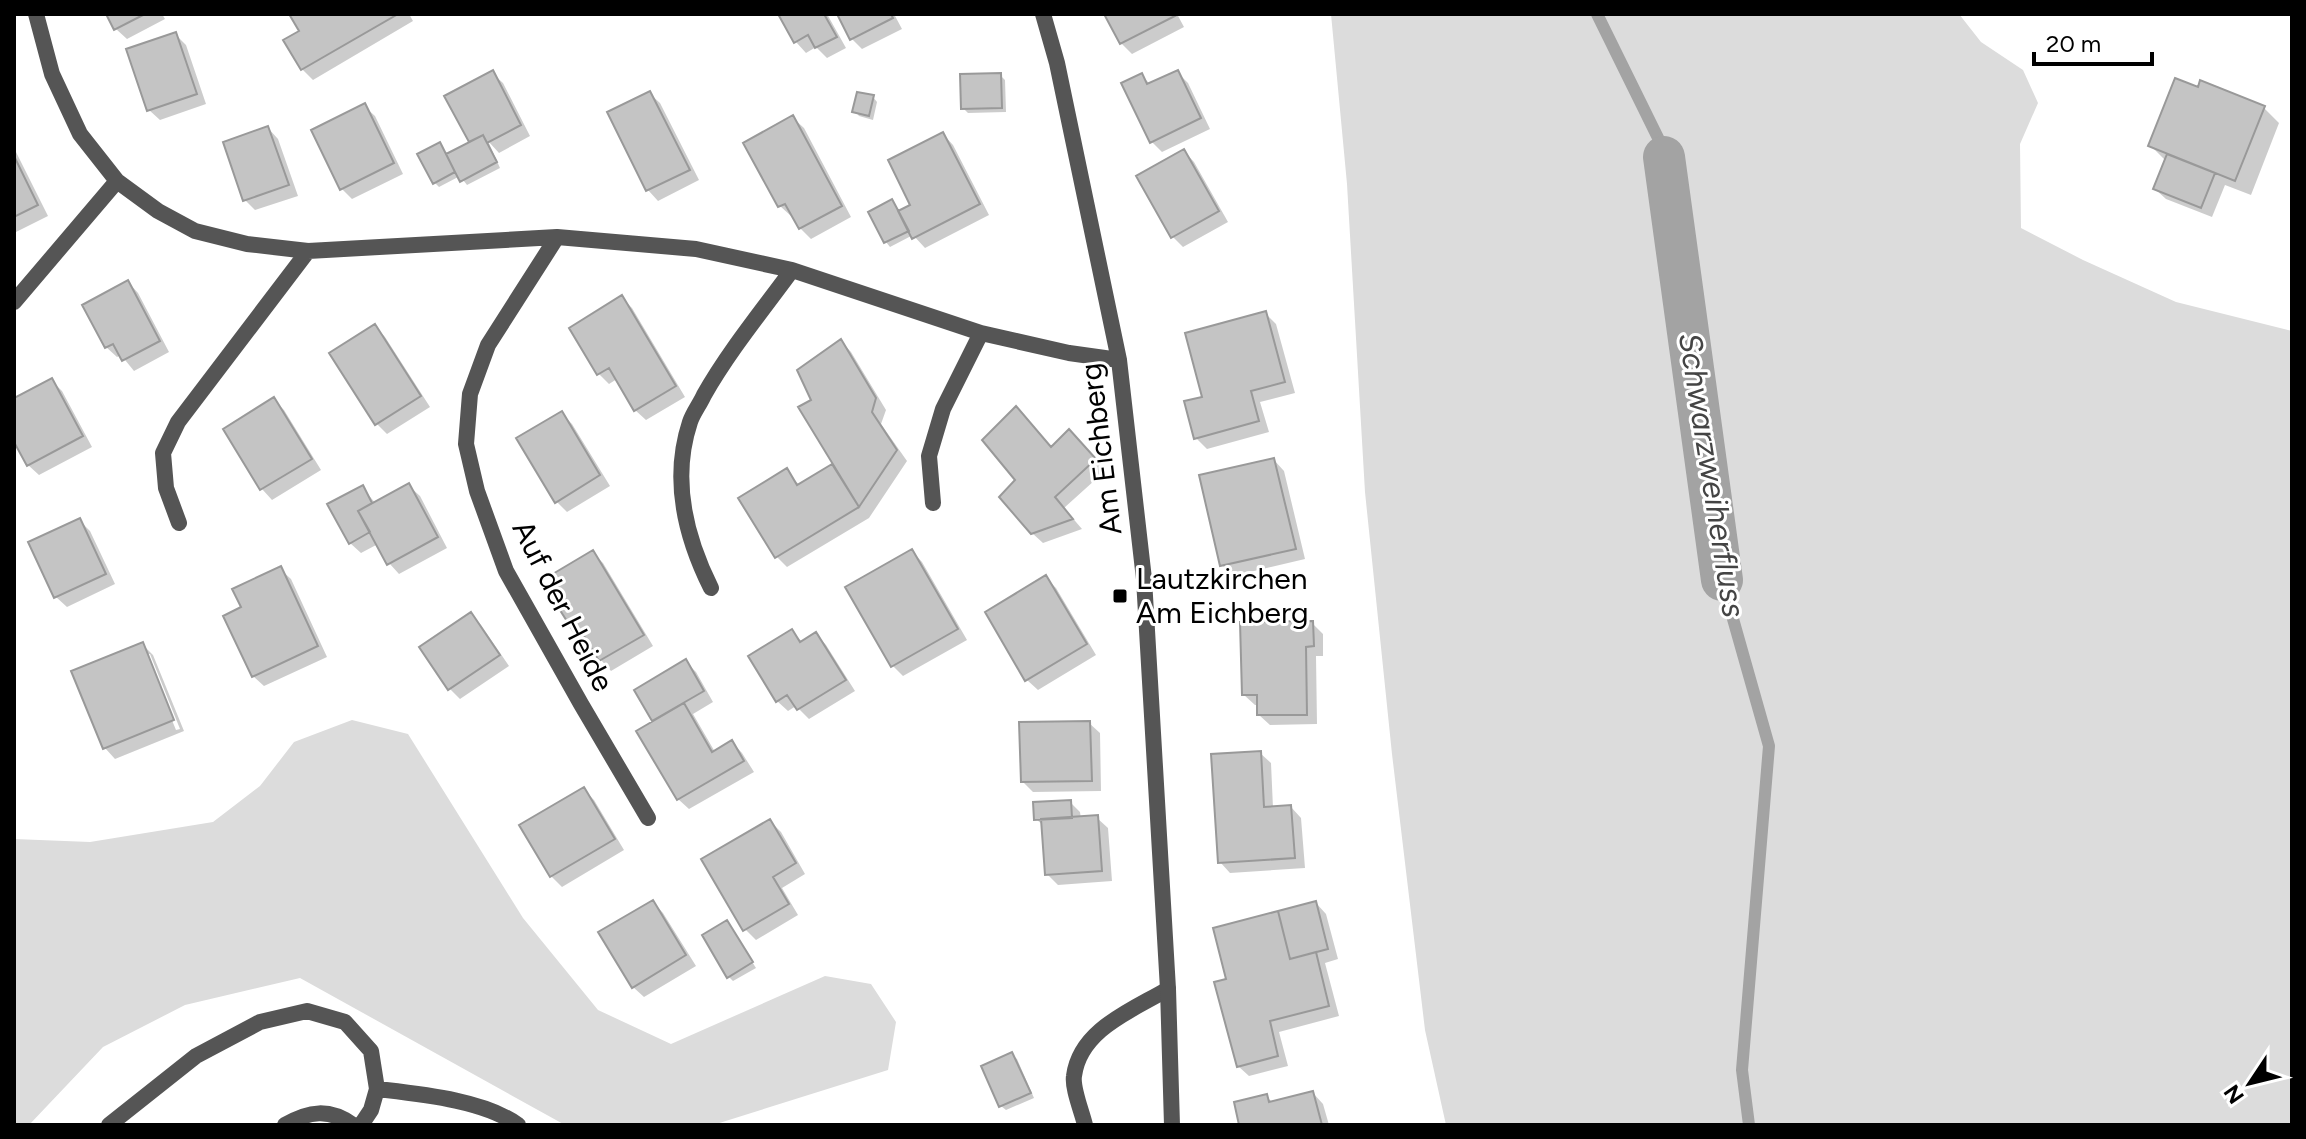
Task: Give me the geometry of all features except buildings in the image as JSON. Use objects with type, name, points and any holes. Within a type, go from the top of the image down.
[{"type":"street","points":[[36,14],[52,74],[80,134],[117,181],[158,211],[195,231],[247,244],[308,251],[557,237],[696,249],[792,270],[981,333],[1069,353],[1119,360]]},
{"type":"street","name":"Am Eichberg","points":[[1043,14],[1057,63],[1119,360],[1144,579],[1168,989],[1172,1125]]},
{"type":"street","points":[[14,302],[117,181]]},
{"type":"street","name":"Auf der Heide","points":[[557,237],[488,345],[470,394],[466,444],[477,491],[506,571],[648,818]]},
{"type":"street","points":[[179,523],[166,488],[163,453],[178,422],[308,251]]},
{"type":"street","points":[[711,588],[696,558],[683,515],[681,469],[690,422],[721,365],[792,270]]},
{"type":"street","points":[[933,503],[929,456],[943,409],[981,333]]},
{"type":"street","points":[[1085,1125],[1073,1078],[1083,1049],[1102,1028],[1168,989]]},
{"type":"street","points":[[109,1125],[196,1056],[260,1022],[307,1011],[345,1022],[371,1051],[377,1089],[371,1110],[361,1125]]},
{"type":"street","points":[[377,1089],[442,1097],[507,1117],[518,1125]]},
{"type":"street","points":[[285,1125],[303,1115],[323,1113],[342,1117],[353,1125]]},
{"type":"shaded area","points":[[1331,14],[1959,14],[1981,42],[2023,70],[2038,103],[2020,144],[2021,228],[2176,302],[2292,331],[2292,1125],[1446,1125],[1425,1030],[1392,754],[1365,492],[1347,184]]},
{"type":"shaded area","points":[[352,720],[408,734],[523,918],[598,1010],[671,1044],[825,976],[871,984],[896,1022],[888,1070],[713,1125],[565,1125],[300,978],[185,1005],[103,1047],[29,1125],[14,1125],[14,839],[90,842],[213,822],[260,786],[294,742]]},
{"type":"waterway","name":"Schwarzweiherfluss","points":[[1597,14],[1664,150]]},
{"type":"waterway","name":"Schwarzweiherfluss","points":[[1664,157],[1722,580]]},
{"type":"waterway","name":"Schwarzweiherfluss","points":[[1722,580],[1769,746],[1742,1070],[1749,1125]]},
{"type":"place","name":"Lautzkirchen Am Eichberg","points":[[1120,596]]}]
